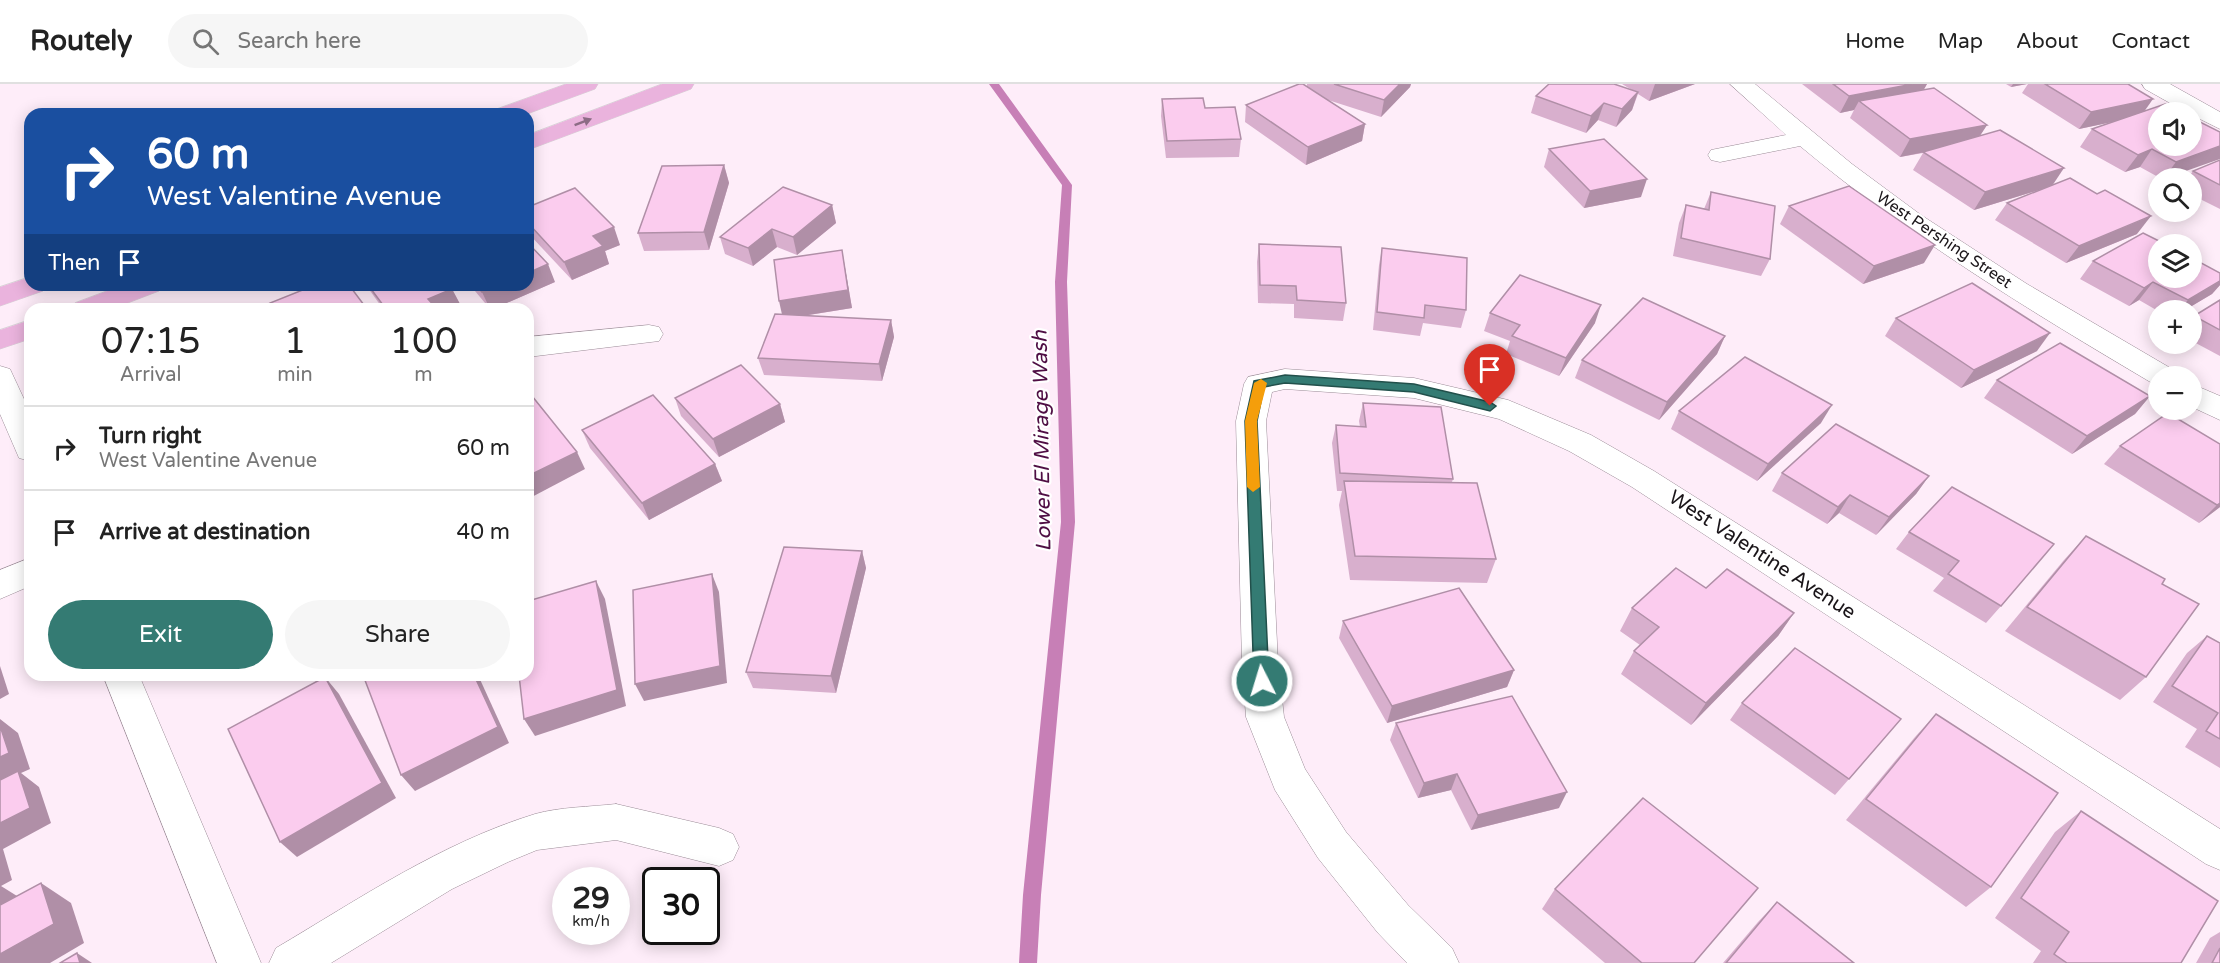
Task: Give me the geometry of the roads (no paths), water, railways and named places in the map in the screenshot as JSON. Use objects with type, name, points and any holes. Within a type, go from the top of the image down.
[{"type":"main road","points":[[521,108],[587,84]]},
{"type":"main road","points":[[534,141],[683,84]]},
{"type":"main road","points":[[0,297],[24,288]]},
{"type":"main road","points":[[100,303],[133,291]]},
{"type":"main road","points":[[0,340],[24,331]]},
{"type":"street","name":"West Pershing Street","points":[[1741,84],[1878,196],[1934,236],[2089,334],[2148,368]]},
{"type":"street","points":[[2152,84],[2220,122]]},
{"type":"street","points":[[1720,155],[1805,138]]},
{"type":"street","points":[[534,347],[649,334]]},
{"type":"street","points":[[0,376],[24,435]]},
{"type":"street","name":"West Valentine Avenue","points":[[1437,963],[1393,919],[1332,845],[1289,778],[1265,717],[1260,663],[1251,421],[1259,384],[1285,379],[1414,388],[1508,411],[1580,443],[1643,479],[2220,850]]},
{"type":"street","points":[[2202,399],[2220,409]]},
{"type":"street","points":[[0,585],[24,574]]},
{"type":"street","points":[[123,681],[239,963]]},
{"type":"street","points":[[291,963],[437,875],[494,848],[537,832],[616,822],[719,847]]},
{"type":"waterway","name":"Lower El Mirage Wash","points":[[994,84],[1067,185],[1061,282],[1068,522],[1032,895],[1028,963]]}]
